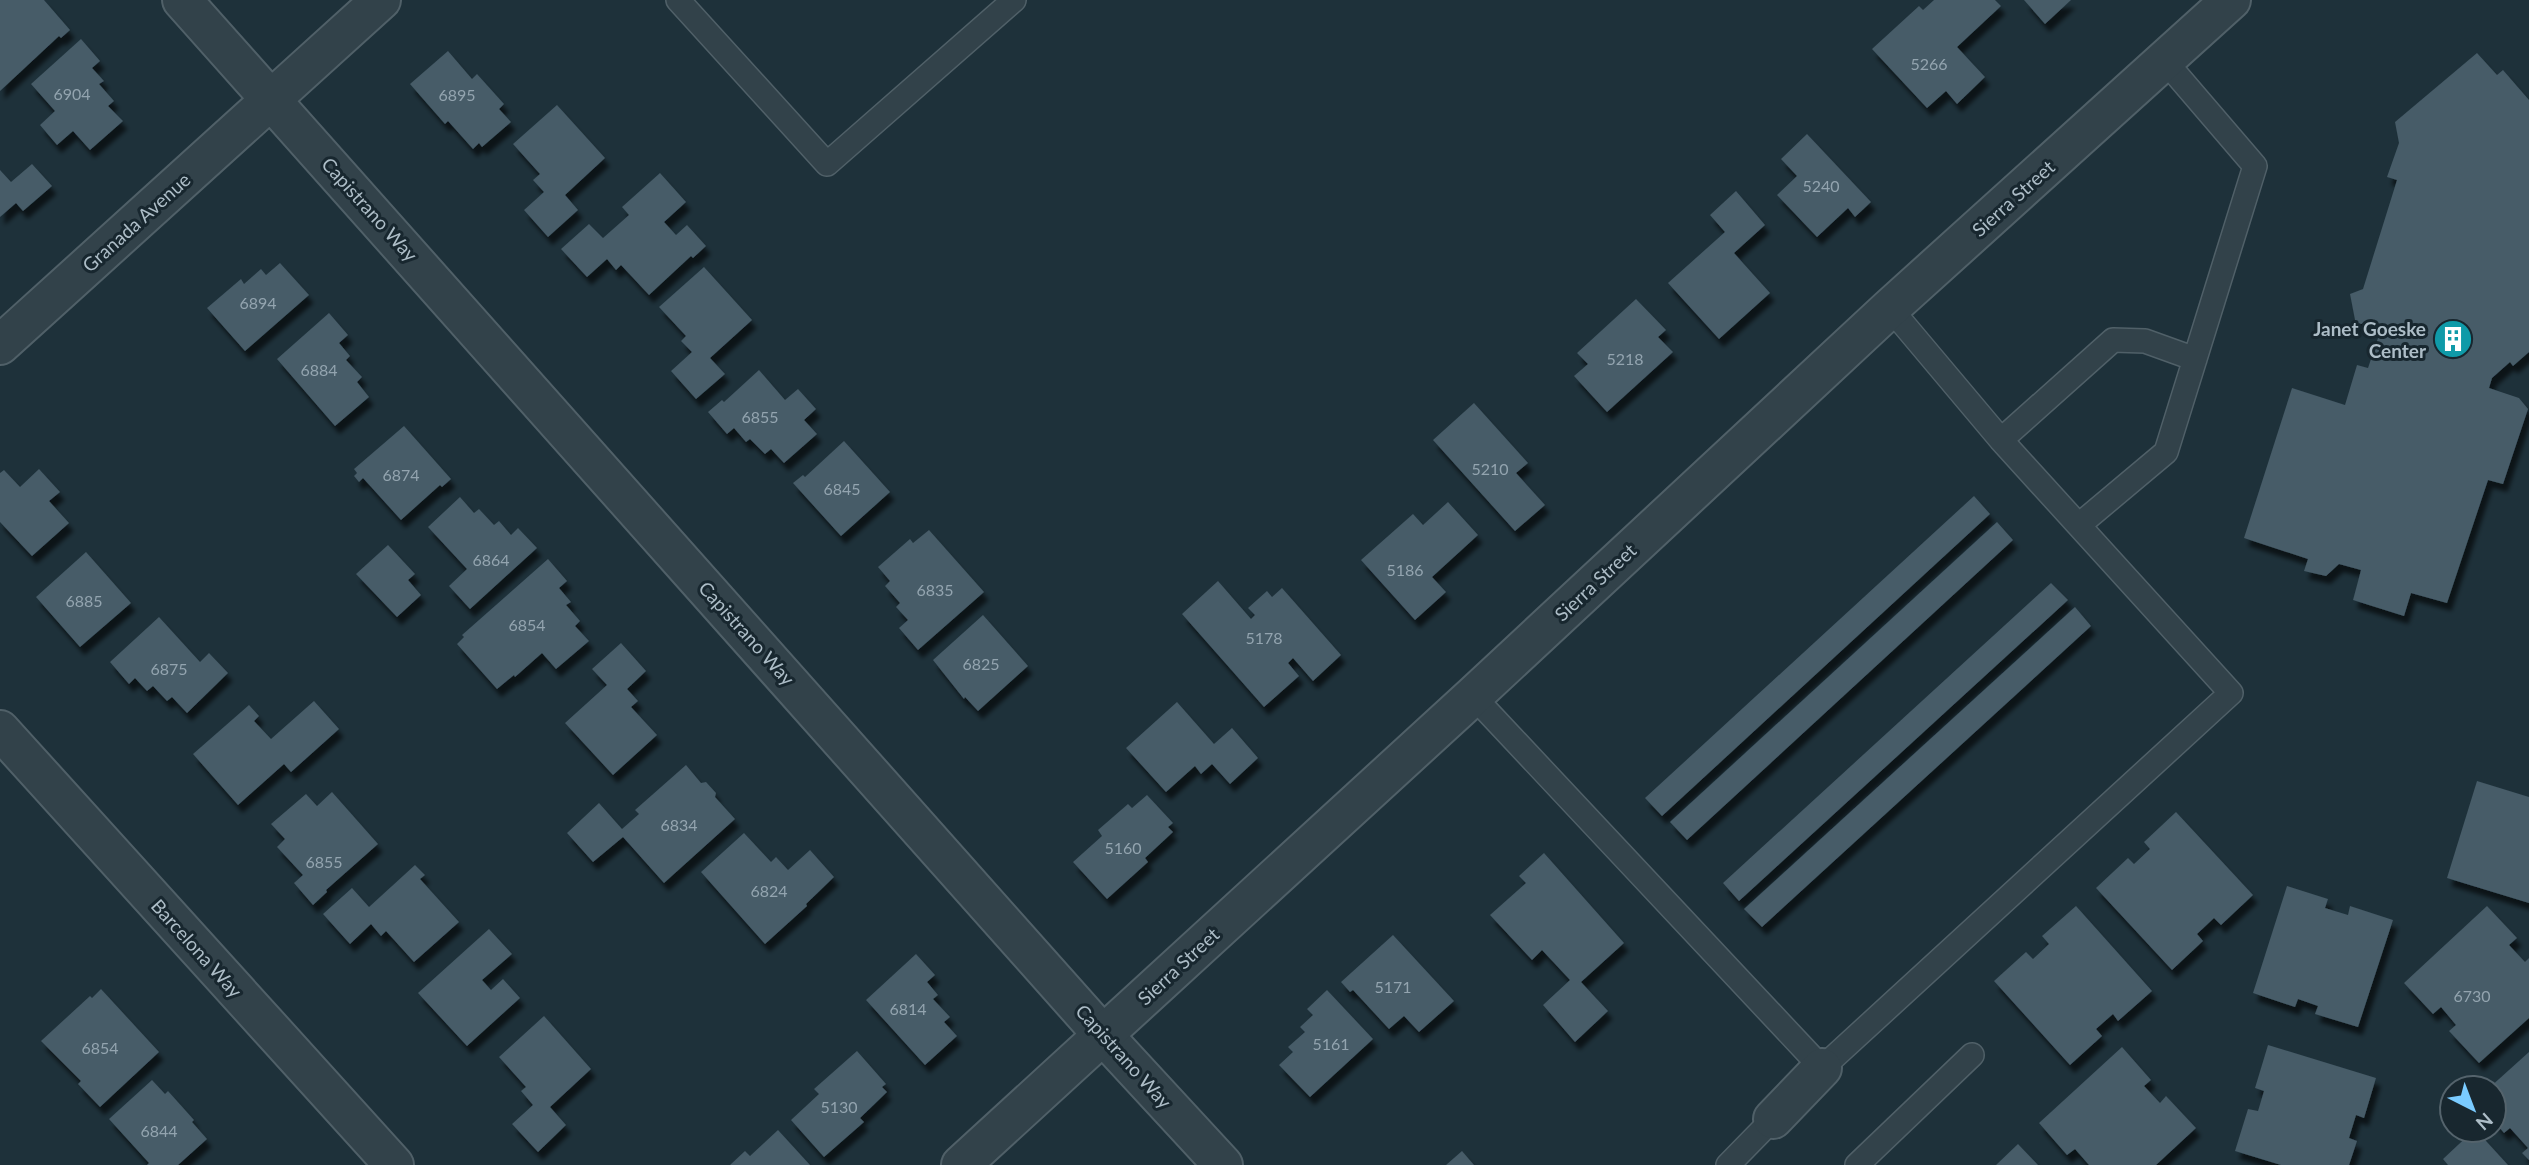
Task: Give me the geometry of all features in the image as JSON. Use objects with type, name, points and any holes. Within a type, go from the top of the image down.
[{"type":"street","name":"Capistrano Way","points":[[182,0],[1103,1035],[1223,1165]]},
{"type":"street","points":[[272,99],[382,0]]},
{"type":"street","name":"Sierra Street","points":[[961,1165],[1473,696],[1890,308],[2231,0]]},
{"type":"street","name":"Granada Avenue","points":[[0,345],[272,99]]},
{"type":"street","name":"Barcelona Way","points":[[0,730],[394,1165]]},
{"type":"street","points":[[1773,1119],[1822,1068]]},
{"type":"lane","points":[[678,0],[827,164],[1014,0]]},
{"type":"lane","points":[[2079,525],[2166,452],[2255,166],[2165,61]]},
{"type":"lane","points":[[1473,696],[1822,1068],[2231,693],[2001,440],[1890,308]]},
{"type":"lane","points":[[2001,440],[2113,340],[2145,341],[2195,359]]},
{"type":"lane","points":[[1857,1165],[1972,1055]]},
{"type":"lane","points":[[1728,1165],[1773,1119]]},
{"type":"building","points":[[0,0],[44,0],[70,30],[61,38],[59,36],[0,91]]},
{"type":"building","points":[[1934,0],[1995,0],[2001,6],[1957,47],[1985,77],[1957,104],[1946,91],[1927,108],[1872,49],[1919,6],[1923,10]]},
{"type":"building","points":[[2024,0],[2071,0],[2045,24]]},
{"type":"building","points":[[81,39],[100,61],[92,68],[104,81],[99,84],[114,101],[108,106],[123,121],[90,150],[73,131],[57,145],[40,125],[55,111],[31,84]]},
{"type":"building","points":[[448,51],[472,79],[477,74],[504,104],[499,109],[511,122],[482,147],[479,143],[473,149],[448,121],[445,124],[410,84]]},
{"type":"building","name":"Janet Goeske Center","points":[[2477,53],[2497,75],[2503,70],[2529,100],[2529,352],[2513,366],[2510,362],[2492,378],[2489,388],[2519,398],[2528,409],[2503,484],[2488,480],[2447,603],[2411,593],[2404,616],[2353,600],[2361,570],[2339,564],[2326,576],[2304,571],[2308,559],[2244,538],[2292,388],[2345,405],[2357,365],[2368,368],[2382,326],[2371,322],[2356,325],[2350,294],[2363,289],[2397,180],[2387,177],[2399,143],[2395,122]]},
{"type":"building","points":[[557,105],[605,158],[565,195],[578,210],[548,237],[524,210],[544,192],[533,180],[540,174],[513,144]]},
{"type":"building","points":[[1807,134],[1871,202],[1855,217],[1848,208],[1817,237],[1777,195],[1797,176],[1781,159]]},
{"type":"building","points":[[32,164],[52,186],[23,211],[16,203],[0,217],[0,170],[11,182]]},
{"type":"building","points":[[660,173],[686,202],[664,222],[676,235],[687,225],[706,246],[693,258],[691,256],[649,295],[621,265],[616,270],[607,259],[587,277],[561,249],[589,224],[603,238],[629,215],[622,207]]},
{"type":"building","points":[[1736,191],[1765,225],[1734,253],[1770,293],[1719,339],[1668,283],[1725,232],[1710,215]]},
{"type":"building","points":[[280,263],[309,295],[245,351],[207,308],[241,279],[244,284],[261,269],[266,275]]},
{"type":"building","points":[[704,267],[752,320],[710,358],[725,374],[696,399],[671,371],[692,352],[681,341],[686,336],[659,307]]},
{"type":"building","points":[[1636,299],[1666,330],[1658,337],[1673,352],[1607,412],[1574,376],[1588,364],[1577,353]]},
{"type":"building","points":[[329,313],[348,335],[339,343],[350,356],[346,360],[362,377],[357,382],[369,397],[335,426],[277,359]]},
{"type":"building","points":[[759,370],[785,400],[798,389],[816,409],[804,420],[817,434],[784,463],[771,449],[765,454],[750,439],[746,442],[734,428],[727,434],[708,412],[722,400],[724,402]]},
{"type":"building","points":[[1474,403],[1528,463],[1516,473],[1545,505],[1515,531],[1433,440]]},
{"type":"building","points":[[404,426],[451,479],[442,487],[440,485],[401,520],[363,478],[359,482],[354,476],[357,473],[354,469]]},
{"type":"building","points":[[844,441],[890,492],[841,536],[793,483],[803,475],[805,477]]},
{"type":"building","points":[[39,469],[60,492],[49,501],[69,523],[32,556],[0,522],[0,473],[4,470],[20,487]]},
{"type":"building","points":[[1974,496],[1990,514],[1662,816],[1645,798]]},
{"type":"building","points":[[460,497],[474,513],[479,509],[494,525],[499,521],[511,535],[518,528],[537,548],[470,609],[449,586],[467,569],[428,527]]},
{"type":"building","points":[[1448,502],[1478,535],[1432,577],[1446,592],[1415,620],[1361,560],[1413,514],[1423,525]]},
{"type":"building","points":[[1997,522],[2013,540],[1687,840],[1670,822]]},
{"type":"building","points":[[929,530],[984,592],[918,650],[899,628],[908,620],[896,607],[900,603],[885,586],[890,581],[878,567],[910,539],[913,543]]},
{"type":"building","points":[[388,545],[415,574],[408,580],[421,595],[397,617],[356,574]]},
{"type":"building","points":[[86,552],[131,603],[80,647],[36,597]]},
{"type":"building","points":[[548,559],[567,581],[559,588],[571,602],[566,605],[580,621],[575,626],[589,641],[556,669],[542,653],[497,689],[457,644],[464,637],[462,635]]},
{"type":"building","points":[[1218,581],[1251,619],[1255,615],[1248,608],[1267,591],[1272,597],[1282,588],[1341,655],[1313,681],[1293,658],[1288,663],[1299,676],[1264,707],[1182,614]]},
{"type":"building","points":[[2051,583],[2068,600],[1739,901],[1723,883]]},
{"type":"building","points":[[2075,607],[2091,626],[1762,927],[1744,909]]},
{"type":"building","points":[[983,615],[1028,666],[978,711],[965,697],[964,699],[933,660]]},
{"type":"building","points":[[159,617],[200,662],[209,653],[228,673],[187,713],[172,697],[167,701],[153,686],[147,691],[135,678],[129,684],[110,662]]},
{"type":"building","points":[[621,643],[646,671],[627,689],[638,701],[631,707],[657,735],[613,775],[565,723],[607,685],[592,669]]},
{"type":"building","points":[[314,701],[339,729],[291,772],[284,764],[238,805],[193,754],[249,705],[259,716],[254,721],[271,739]]},
{"type":"building","points":[[1177,702],[1214,744],[1232,728],[1258,758],[1230,784],[1212,764],[1201,774],[1195,766],[1166,792],[1126,748]]},
{"type":"building","points":[[686,765],[701,783],[706,782],[716,793],[715,797],[735,819],[664,883],[623,837],[593,862],[567,833],[599,803],[622,829],[639,814],[635,810]]},
{"type":"building","points":[[2477,781],[2529,797],[2529,903],[2447,878]]},
{"type":"building","points":[[332,792],[378,844],[313,905],[294,883],[303,875],[277,847],[285,839],[271,824],[306,794],[317,806]]},
{"type":"building","points":[[1147,795],[1173,823],[1168,827],[1173,832],[1145,858],[1148,862],[1107,899],[1073,862],[1102,836],[1098,830],[1128,804],[1132,808]]},
{"type":"building","points":[[2176,812],[2253,895],[2221,925],[2214,918],[2197,934],[2203,941],[2172,970],[2096,888],[2128,858],[2134,864],[2150,849],[2144,842]]},
{"type":"building","points":[[744,833],[771,862],[776,857],[788,870],[810,850],[834,877],[765,944],[701,872]]},
{"type":"building","points":[[1544,853],[1624,943],[1581,982],[1608,1011],[1575,1042],[1543,1005],[1570,980],[1542,950],[1532,960],[1490,915],[1526,883],[1519,876]]},
{"type":"building","points":[[415,865],[425,875],[420,879],[459,922],[414,962],[386,931],[381,936],[371,924],[350,944],[323,914],[352,888],[369,907]]},
{"type":"building","points":[[2287,886],[2328,899],[2325,908],[2348,915],[2350,906],[2393,920],[2358,1027],[2315,1014],[2318,1006],[2298,999],[2295,1007],[2253,993]]},
{"type":"building","points":[[2076,906],[2152,991],[2118,1021],[2113,1014],[2096,1029],[2102,1036],[2070,1065],[1994,981],[2026,952],[2033,959],[2049,944],[2042,936]]},
{"type":"building","points":[[2487,906],[2517,938],[2509,945],[2525,962],[2529,958],[2529,1018],[2479,1063],[2449,1031],[2456,1025],[2441,1007],[2433,1014],[2404,983]]},
{"type":"building","points":[[489,929],[512,954],[482,980],[491,990],[503,979],[520,998],[467,1046],[418,993]]},
{"type":"building","points":[[1393,935],[1454,1001],[1419,1032],[1404,1016],[1389,1029],[1353,990],[1350,992],[1341,982]]},
{"type":"building","points":[[916,954],[935,975],[927,982],[938,995],[933,999],[950,1017],[944,1022],[957,1036],[925,1065],[866,1000]]},
{"type":"building","points":[[101,989],[159,1052],[100,1107],[78,1084],[81,1081],[41,1041]]},
{"type":"building","points":[[1327,990],[1373,1039],[1310,1097],[1279,1065],[1293,1052],[1288,1047],[1305,1032],[1300,1027],[1313,1015],[1307,1009]]},
{"type":"building","points":[[544,1016],[591,1069],[550,1107],[566,1125],[538,1152],[512,1124],[533,1105],[521,1091],[526,1087],[499,1057]]},
{"type":"building","points":[[2268,1045],[2376,1078],[2364,1118],[2356,1115],[2349,1138],[2357,1141],[2349,1165],[2281,1165],[2235,1151],[2248,1109],[2258,1111],[2264,1091],[2255,1088]]},
{"type":"building","points":[[2122,1047],[2151,1080],[2144,1086],[2160,1103],[2166,1096],[2196,1128],[2156,1165],[2089,1165],[2075,1149],[2067,1155],[2039,1123]]},
{"type":"building","points":[[857,1051],[886,1084],[882,1087],[887,1092],[860,1118],[864,1122],[824,1157],[791,1120],[819,1094],[814,1089]]},
{"type":"building","points":[[2529,1052],[2529,1160],[2522,1153],[2528,1148],[2510,1128],[2508,1130],[2508,1074],[2505,1074]]},
{"type":"building","points":[[152,1080],[165,1094],[168,1091],[207,1139],[178,1165],[147,1165],[149,1163],[109,1119]]},
{"type":"building","points":[[778,1130],[810,1165],[730,1165],[745,1151],[750,1156]]},
{"type":"building","points":[[2018,1144],[2038,1165],[1996,1165]]},
{"type":"building","points":[[2459,1144],[2489,1144],[2508,1165],[2448,1165],[2443,1159]]},
{"type":"building","points":[[1462,1151],[1474,1165],[1446,1165]]},
{"type":"place","name":"Janet Goeske Center","points":[[2453,339]]}]
